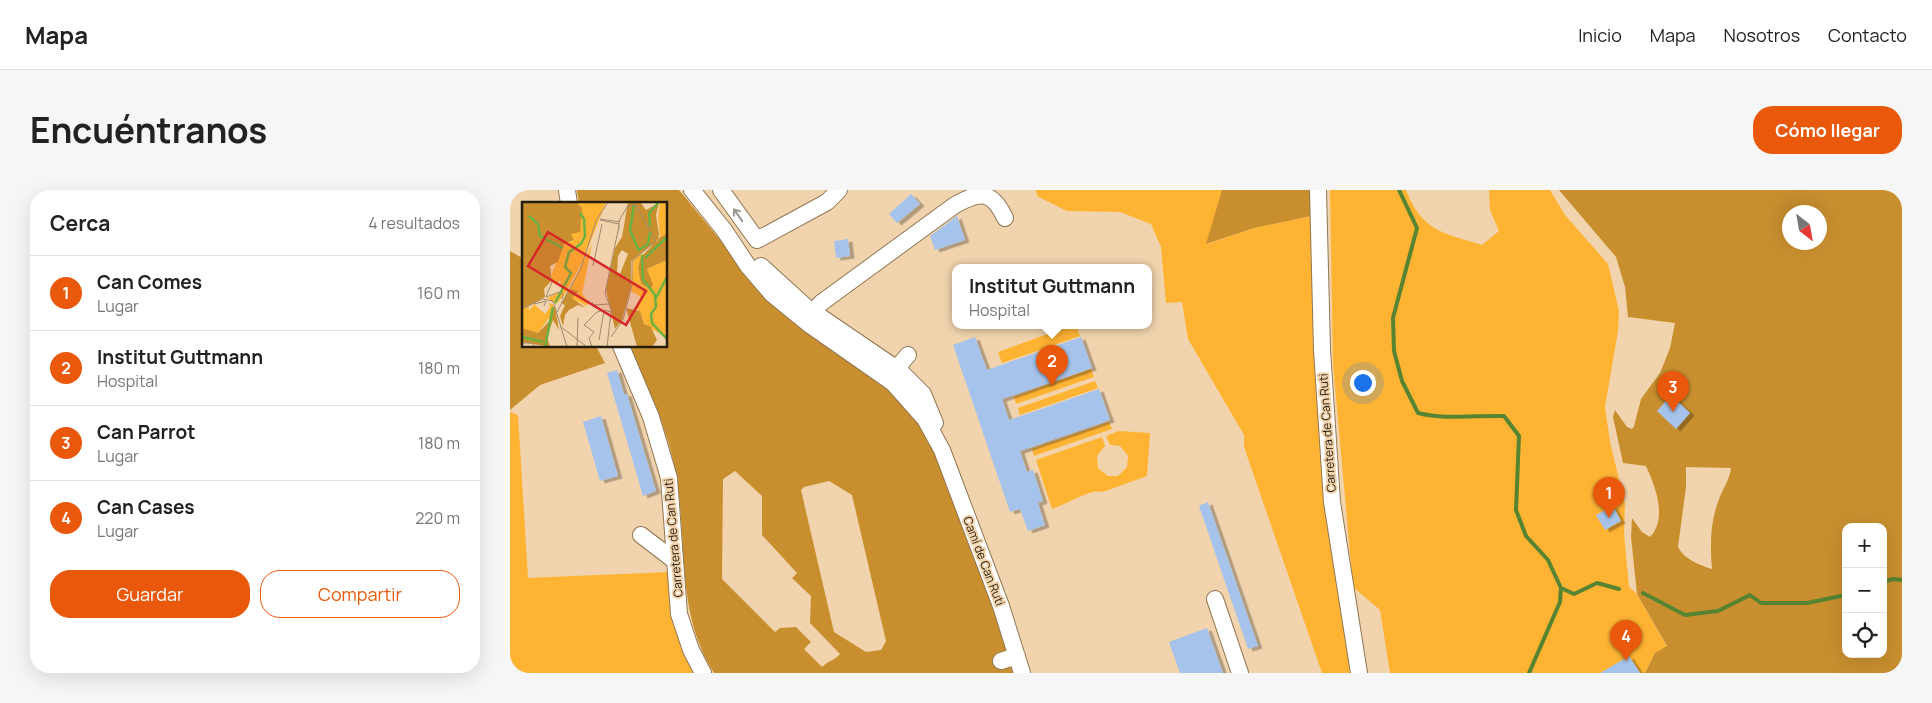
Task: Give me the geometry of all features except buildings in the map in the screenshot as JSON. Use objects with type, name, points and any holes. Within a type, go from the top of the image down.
[{"type":"street","name":"Camí de Can Ruti","points":[[692,190],[724,230],[777,282],[813,312],[896,369],[923,394],[937,426],[942,450]]},
{"type":"street","points":[[721,190],[757,240],[825,196],[839,190]]},
{"type":"street","name":"Carretera de Can Ruti","points":[[1318,190],[1322,350],[1332,502],[1359,673]]},
{"type":"street","points":[[813,312],[821,304],[955,205],[974,194],[992,197],[999,205],[1005,218]]},
{"type":"street","name":"Camí de Can Ruti","points":[[724,230],[733,245],[765,286],[810,325],[893,383],[925,419],[942,450],[1002,606],[1022,673]]},
{"type":"street","name":"Camí de Can Ruti","points":[[765,286],[796,307],[813,312]]},
{"type":"street","name":"Camí de Can Ruti","points":[[838,344],[848,344],[888,369],[896,369]]},
{"type":"street","name":"Carretera de Can Ruti","points":[[622,348],[651,416],[668,478],[679,614],[691,650],[703,673]]},
{"type":"street","points":[[896,369],[908,355]]},
{"type":"street","name":"Camí de Can Ruti","points":[[896,369],[898,378],[914,399],[916,407]]},
{"type":"street","points":[[641,534],[675,561]]},
{"type":"street","points":[[1215,599],[1240,673]]},
{"type":"street","points":[[1001,661],[1017,656]]},
{"type":"shaded area","points":[[577,190],[679,190],[730,252],[886,381],[927,430],[992,604],[1014,673],[714,673],[693,625],[685,576],[676,474],[668,441],[657,409],[631,348],[668,348],[668,202],[579,202]],"holes":[[[735,471],[762,496],[762,535],[797,573],[792,578],[811,596],[810,623],[840,654],[822,667],[804,649],[811,642],[796,627],[780,628],[775,632],[722,579],[723,479]],[[829,481],[852,495],[886,641],[881,650],[866,652],[834,632],[801,490],[804,487]]]},
{"type":"shaded area","points":[[1036,190],[1222,190],[1207,244],[1254,228],[1311,216],[1321,455],[1350,673],[1322,673],[1244,447],[1244,435],[1188,339],[1182,302],[1166,303],[1161,247],[1151,224],[1120,212],[1067,211],[1037,196]]},
{"type":"shaded area","points":[[1222,190],[1312,190],[1311,216],[1254,228],[1206,244]]},
{"type":"shaded area","points":[[1330,190],[1406,190],[1419,214],[1435,228],[1482,245],[1499,231],[1490,210],[1489,190],[1550,190],[1565,215],[1608,264],[1619,311],[1618,331],[1605,407],[1610,442],[1625,504],[1624,534],[1629,587],[1637,594],[1667,647],[1655,653],[1645,673],[1390,673],[1380,610],[1353,587],[1333,364]]},
{"type":"shaded area","points":[[1559,190],[1902,190],[1902,673],[1645,673],[1655,653],[1667,646],[1637,594],[1631,537],[1632,518],[1642,532],[1650,537],[1658,521],[1658,502],[1646,466],[1623,463],[1613,417],[1615,410],[1627,427],[1632,429],[1634,426],[1641,399],[1660,373],[1670,348],[1675,323],[1628,317],[1625,287],[1616,257]],"holes":[[[1686,467],[1731,468],[1713,518],[1712,569],[1688,558],[1678,547],[1686,487]]]},
{"type":"shaded area","points":[[510,251],[522,258],[522,348],[597,348],[605,363],[540,385],[510,410]]},
{"type":"shaded area","points":[[1055,329],[1077,329],[1080,336],[1002,363],[998,352],[1056,331]]},
{"type":"shaded area","points":[[1091,369],[1094,377],[1016,404],[1014,397]]},
{"type":"shaded area","points":[[1095,381],[1098,388],[1020,415],[1018,408]]},
{"type":"shaded area","points":[[510,412],[518,415],[528,578],[668,572],[676,629],[693,673],[510,673]]},
{"type":"shaded area","points":[[1109,422],[1112,429],[1034,456],[1032,449]]},
{"type":"shaded area","points":[[1119,431],[1150,433],[1147,476],[1103,492],[1086,494],[1052,509],[1036,460],[1102,437],[1105,446],[1097,456],[1098,468],[1108,476],[1118,476],[1127,467],[1128,456],[1120,446],[1110,445],[1106,436]]},
{"type":"waterway","points":[[1399,190],[1417,228],[1393,318],[1394,351],[1402,381],[1418,413],[1450,417],[1504,416],[1519,436],[1516,510],[1526,536],[1548,560],[1561,588],[1560,602],[1529,673]]},
{"type":"waterway","points":[[1887,581],[1902,580]]},
{"type":"waterway","points":[[1561,588],[1574,594],[1597,583],[1619,589]]},
{"type":"waterway","points":[[1643,593],[1685,615],[1718,611],[1750,595],[1761,603],[1807,603],[1842,596]]},
{"type":"place","name":"Institut Guttmann","points":[[1052,386]]},
{"type":"place","name":"Can Parrot","points":[[1673,412]]},
{"type":"place","name":"Can Comes","points":[[1609,518]]},
{"type":"place","name":"Can Cases","points":[[1626,661]]}]
